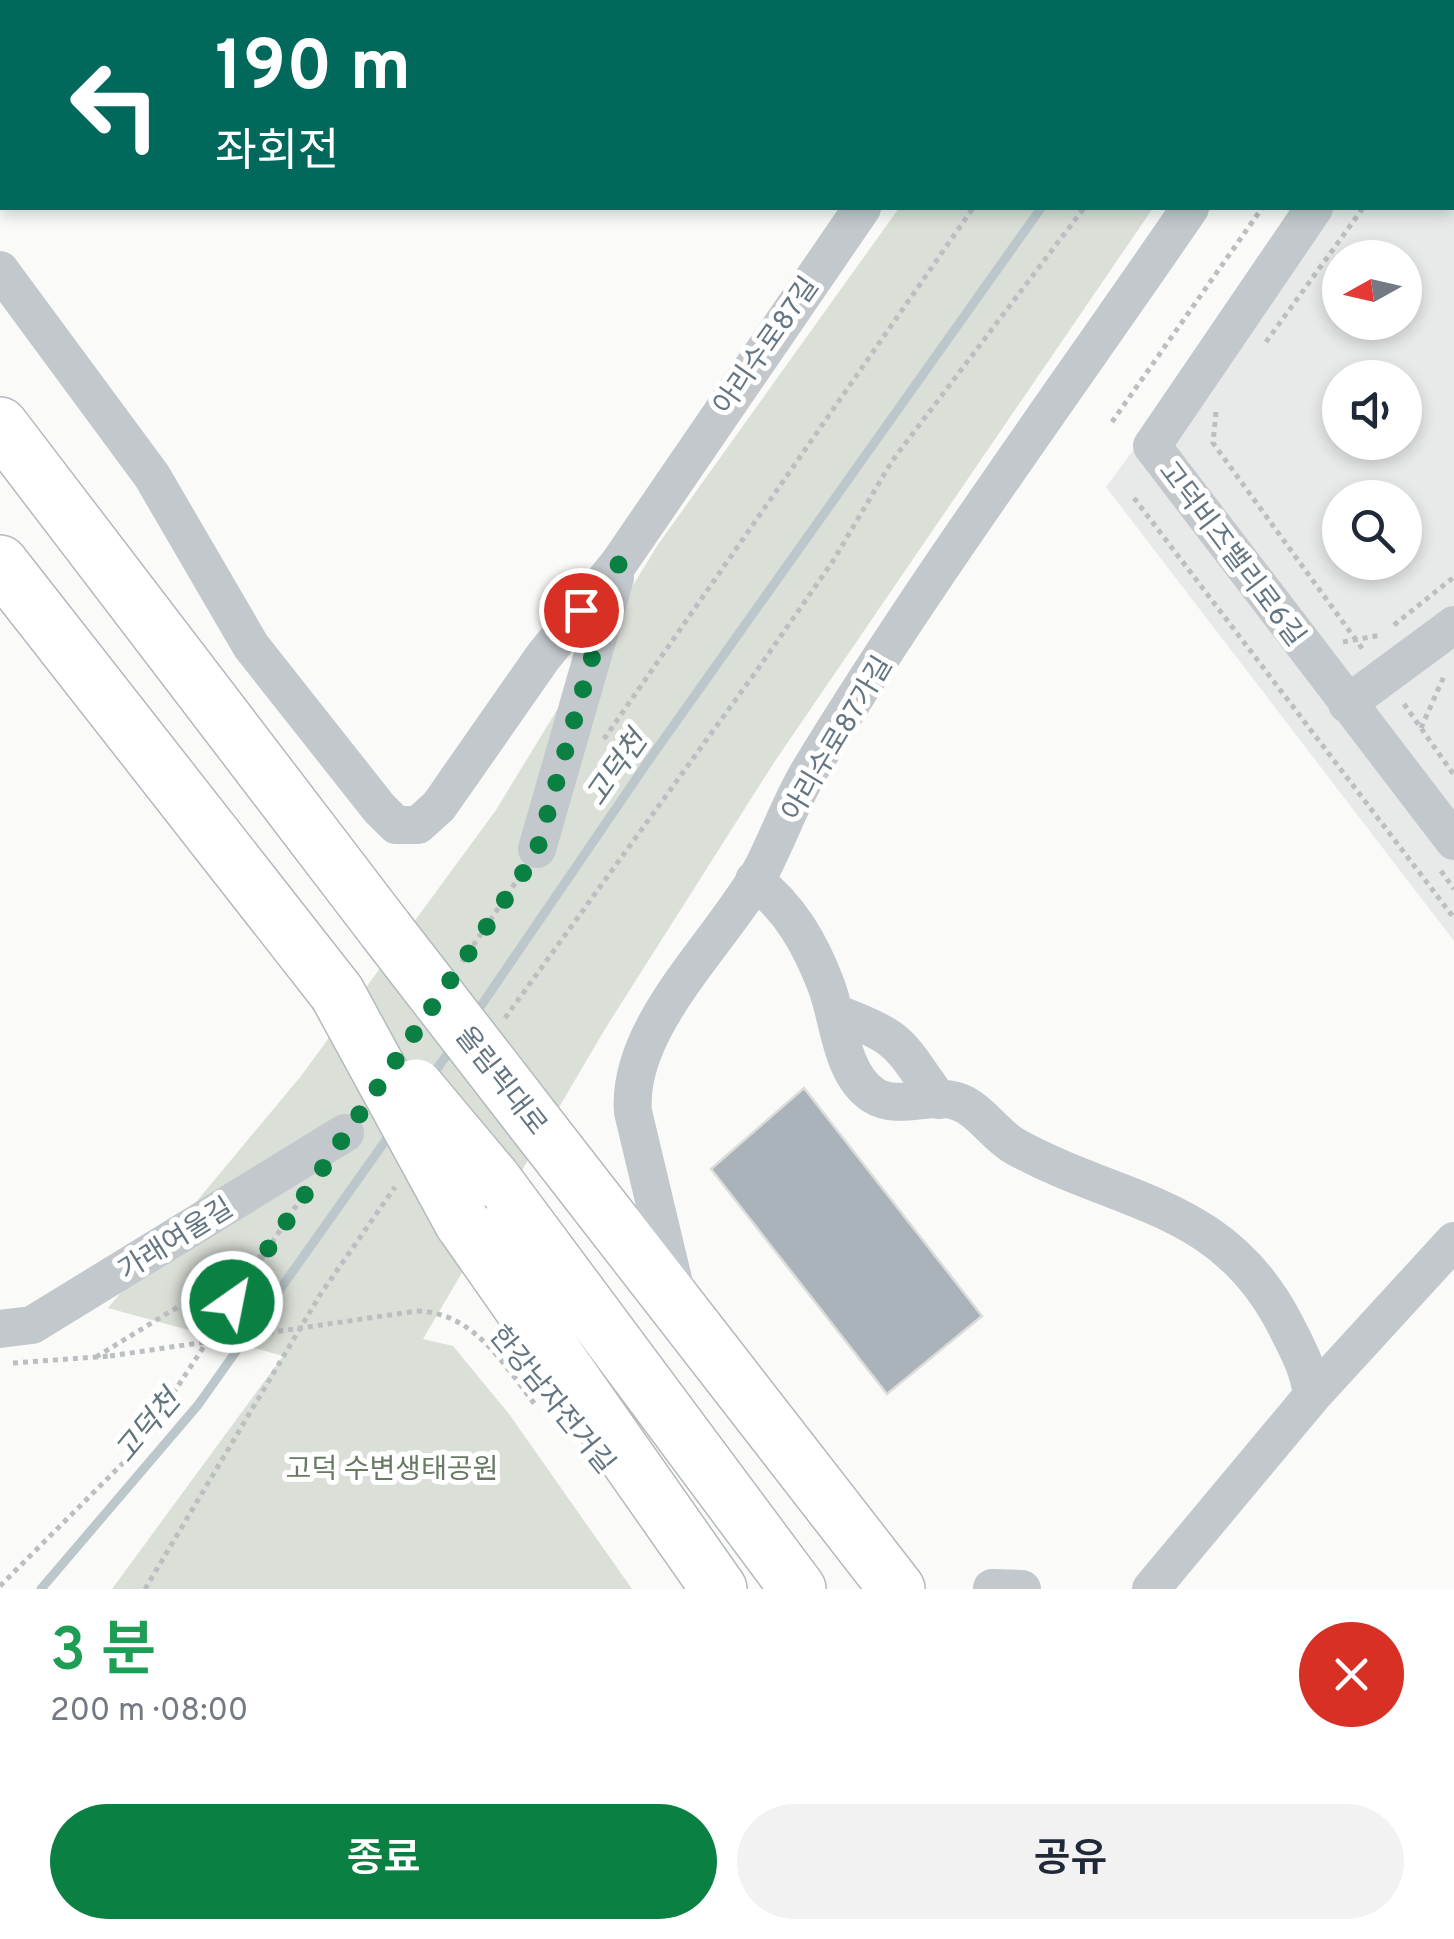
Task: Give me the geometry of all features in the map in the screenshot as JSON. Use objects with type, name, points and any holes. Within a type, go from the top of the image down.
[{"type":"highway","name":"올림픽대로","points":[[0,425],[897,1589]]},
{"type":"highway","points":[[0,563],[337,993],[478,1201],[719,1589]]},
{"type":"highway","points":[[478,1201],[798,1589]]},
{"type":"highway","points":[[856,1536],[919,1589]]},
{"type":"street","name":"아리수로87길","points":[[619,563],[670,483],[861,210]]},
{"type":"street","name":"아리수로87가길","points":[[681,1313],[631,1087],[648,1039],[754,880],[806,777],[1189,210]]},
{"type":"street","name":"고덕비즈밸리로6길","points":[[1313,210],[1152,446],[1367,689],[1454,840]]},
{"type":"street","points":[[0,270],[152,476],[251,646],[396,825],[418,826],[438,806],[543,657],[619,563]]},
{"type":"street","points":[[537,849],[619,563]]},
{"type":"street","points":[[1367,689],[1454,625]]},
{"type":"street","points":[[754,880],[782,902],[800,930],[835,1013],[854,1071],[876,1096],[914,1102],[956,1101],[974,1111],[1012,1145],[1189,1221],[1240,1258],[1267,1288],[1309,1372],[1312,1396]]},
{"type":"street","points":[[835,1013],[874,1027],[903,1046],[939,1100]]},
{"type":"street","name":"가래여울길","points":[[0,1329],[32,1325],[344,1133]]},
{"type":"street","points":[[1151,1589],[1312,1396],[1454,1240]]},
{"type":"path","points":[[604,740],[972,210]]},
{"type":"path","points":[[498,1028],[760,666],[903,446],[1083,210]]},
{"type":"path","points":[[1112,422],[1261,210]]},
{"type":"path","points":[[1260,350],[1362,210]]},
{"type":"path","points":[[1226,398],[1215,414],[1213,443],[1356,640],[1367,689]]},
{"type":"path","points":[[1134,498],[1454,918]]},
{"type":"path","points":[[1454,577],[1378,637],[1338,643],[1367,689],[1421,729],[1454,776]]},
{"type":"path","points":[[1418,740],[1444,676],[1454,667]]},
{"type":"path","points":[[457,969],[537,849]]},
{"type":"path","points":[[145,1589],[320,1295],[404,1172]]},
{"type":"path","points":[[0,1586],[136,1450],[304,1194]]},
{"type":"path","points":[[96,1357],[263,1255]]},
{"type":"path","name":"한강남자전거길","points":[[0,1362],[26,1365],[110,1356],[417,1311],[453,1318],[476,1333],[547,1420]]},
{"type":"shaded area","points":[[1313,210],[1454,210],[1454,941],[1106,487]]},
{"type":"green space","name":"고덕 수변생태공원","points":[[898,210],[1152,210],[775,761],[605,1029],[423,1339],[453,1346],[509,1414],[632,1589],[112,1589],[283,1356],[108,1308],[301,1076],[496,810],[657,546]]},
{"type":"building","points":[[804,1088],[982,1316],[887,1394],[711,1169]]},
{"type":"waterway","name":"고덕천","points":[[474,1016],[649,760],[1040,210]]},
{"type":"waterway","name":"고덕천","points":[[431,1077],[454,1045]]},
{"type":"waterway","name":"고덕천","points":[[41,1589],[198,1405],[393,1130]]},
{"type":"route","points":[[232,1302],[536,854],[619,563],[581,610]]}]
